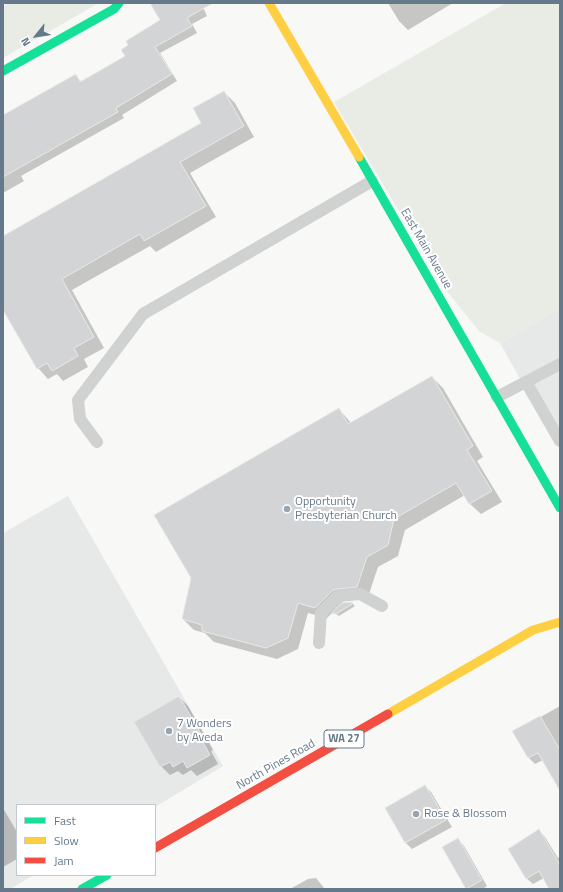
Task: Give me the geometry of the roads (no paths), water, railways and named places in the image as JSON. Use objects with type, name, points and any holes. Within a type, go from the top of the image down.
[{"type":"street","points":[[3,71],[114,9],[119,3]]},
{"type":"street","name":"East Main Avenue","points":[[269,3],[560,507]]},
{"type":"street","name":"North Pines Road","points":[[156,847],[533,630],[549,616]]},
{"type":"street","name":"North Pines Road","points":[[533,630],[560,622]]},
{"type":"street","points":[[82,889],[105,876]]},
{"type":"lane","points":[[96,442],[80,419],[78,400],[143,314],[372,181]]},
{"type":"lane","points":[[497,397],[560,364]]},
{"type":"lane","points":[[526,382],[560,441]]},
{"type":"lane","points":[[318,643],[321,613],[338,596],[360,594],[382,606]]},
{"type":"place","name":"Opportunity Presbyterian Church","points":[[287,509]]},
{"type":"place","name":"7 Wonders by Aveda","points":[[169,731]]},
{"type":"place","name":"Rose & Blossom","points":[[416,814]]}]
